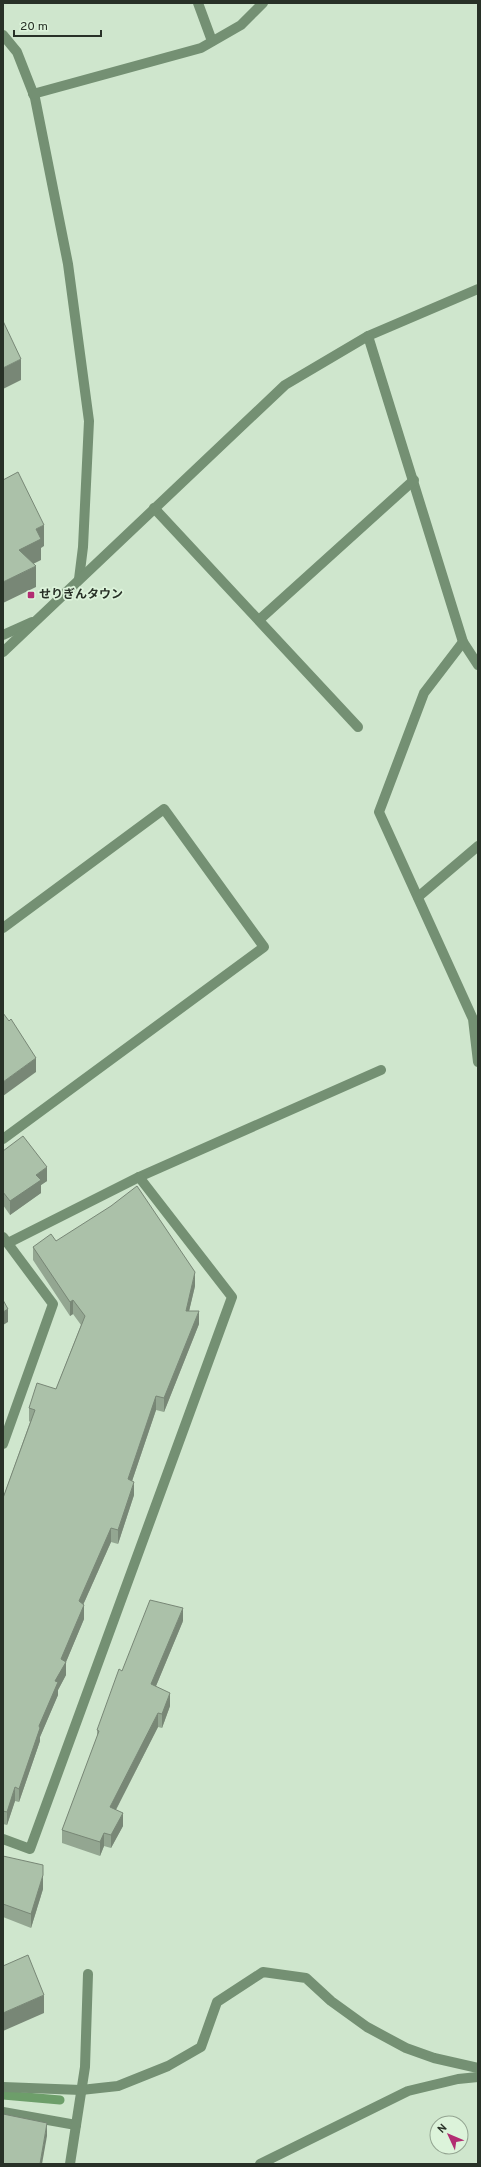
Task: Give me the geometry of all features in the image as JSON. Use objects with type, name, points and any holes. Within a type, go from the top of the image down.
[{"type":"street","points":[[198,3],[212,41]]},
{"type":"street","points":[[34,94],[201,48],[241,25],[263,3]]},
{"type":"street","points":[[3,35],[17,52],[34,94],[68,264],[89,421],[83,547],[79,579]]},
{"type":"street","points":[[3,652],[285,385],[368,336],[478,289]]},
{"type":"street","points":[[368,336],[414,480],[463,642],[478,666]]},
{"type":"street","points":[[259,620],[414,480]]},
{"type":"street","points":[[154,508],[358,727]]},
{"type":"street","points":[[3,635],[40,618]]},
{"type":"street","points":[[463,642],[424,693],[379,812],[473,1020],[478,1062]]},
{"type":"street","points":[[3,928],[164,809],[264,947],[3,1139]]},
{"type":"street","points":[[418,897],[478,846]]},
{"type":"street","points":[[3,1444],[53,1304],[5,1240],[139,1177],[381,1070]]},
{"type":"street","points":[[3,1839],[30,1849],[232,1297],[139,1177]]},
{"type":"street","points":[[3,2087],[81,2090],[118,2086],[168,2066],[201,2047],[217,2002],[263,1972],[306,1978],[331,2001],[367,2027],[406,2048],[434,2058],[478,2068]]},
{"type":"street","points":[[70,2164],[85,2067],[88,1974]]},
{"type":"street","points":[[260,2164],[408,2091],[458,2079],[478,2077]]},
{"type":"street","points":[[3,2112],[76,2125]]},
{"type":"building","points":[[3,321],[21,359],[3,368]]},
{"type":"building","points":[[18,472],[44,525],[36,529],[41,539],[19,550],[36,566],[3,582],[3,480]]},
{"type":"building","points":[[3,1013],[9,1021],[11,1019],[36,1058],[3,1082]]},
{"type":"building","points":[[23,1136],[47,1167],[36,1175],[41,1180],[10,1201],[3,1192],[3,1151]]},
{"type":"building","points":[[137,1186],[195,1272],[186,1311],[199,1311],[164,1398],[156,1396],[128,1479],[134,1482],[118,1530],[111,1528],[79,1601],[84,1605],[61,1659],[66,1662],[55,1681],[58,1682],[39,1726],[40,1728],[19,1789],[15,1787],[7,1812],[3,1811],[3,1498],[35,1410],[29,1408],[37,1383],[56,1389],[85,1316],[73,1300],[70,1302],[33,1247],[51,1234],[56,1241],[111,1206]]},
{"type":"building","points":[[3,1300],[8,1309],[3,1312]]},
{"type":"building","points":[[150,1600],[183,1608],[151,1684],[170,1693],[162,1714],[158,1713],[110,1807],[123,1813],[111,1835],[104,1833],[100,1842],[62,1830],[99,1731],[97,1730],[119,1669],[122,1671]]},
{"type":"building","points":[[3,1856],[43,1865],[43,1875],[31,1914],[3,1904]]},
{"type":"building","points":[[28,1955],[44,1995],[3,2013],[3,1966]]},
{"type":"building","points":[[3,2114],[47,2123],[40,2164],[3,2164]]},
{"type":"waterway","points":[[3,2095],[60,2100]]},
{"type":"place","name":"せりぎんタウン","points":[[31,595]]}]
